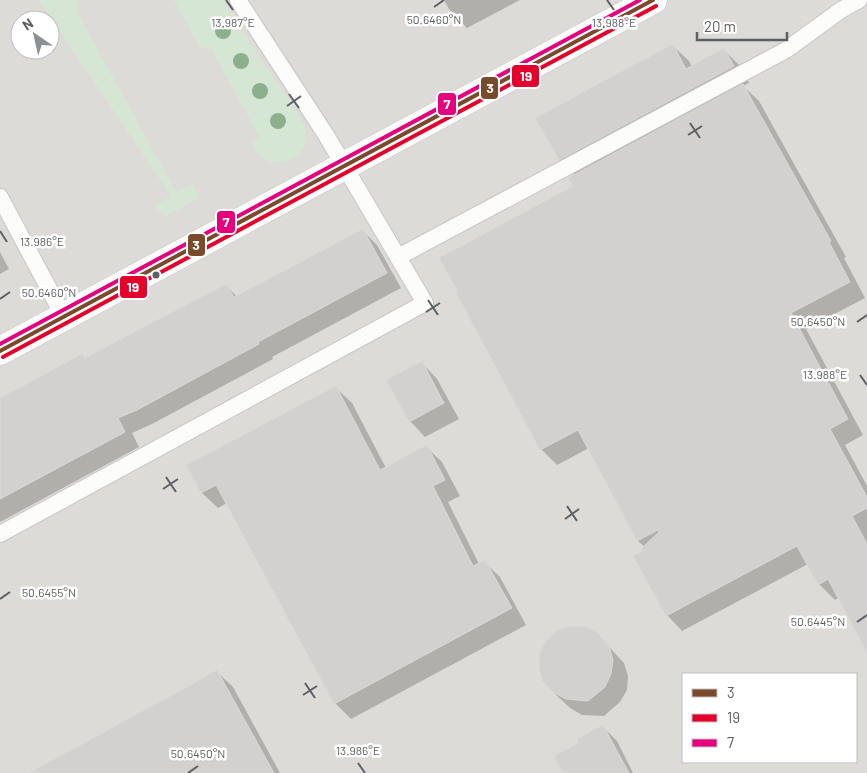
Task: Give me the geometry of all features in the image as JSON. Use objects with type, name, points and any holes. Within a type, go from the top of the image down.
[{"type":"street","points":[[0,351],[653,0]]},
{"type":"lane","points":[[0,534],[425,303],[326,135],[238,0]]},
{"type":"lane","points":[[398,258],[786,50],[859,0]]},
{"type":"lane","points":[[0,197],[64,317]]},
{"type":"shaded area","points":[[0,0],[867,0],[867,773],[0,773]]},
{"type":"green space","points":[[39,0],[79,0],[77,12],[176,192],[193,184],[197,199],[166,216],[154,206],[171,196],[60,31],[60,10],[46,10]]},
{"type":"green space","points":[[174,0],[224,0],[299,116],[306,138],[304,145],[295,157],[281,162],[273,162],[264,159],[258,153],[252,143],[260,138],[211,48],[200,48]]},
{"type":"building","points":[[673,44],[686,69],[724,48],[734,66],[559,160],[535,118]]},
{"type":"building","points":[[743,84],[831,241],[829,242],[850,282],[791,313],[848,419],[830,429],[867,497],[867,508],[852,516],[867,544],[867,653],[828,579],[818,585],[797,546],[666,616],[633,556],[642,551],[641,549],[659,532],[658,530],[637,541],[578,430],[540,450],[439,258],[573,186],[568,178]]},
{"type":"building","points":[[363,229],[387,273],[137,410],[118,418],[125,432],[0,499],[0,398],[82,354],[85,358],[226,284],[234,297]]},
{"type":"building","points":[[422,361],[444,403],[409,422],[386,380]]},
{"type":"building","points":[[336,386],[380,470],[427,445],[445,480],[433,486],[473,566],[485,560],[512,608],[334,704],[216,485],[201,493],[186,465]]},
{"type":"building","points":[[569,626],[584,626],[597,632],[609,646],[613,660],[611,674],[605,687],[588,701],[566,699],[553,692],[543,682],[539,668],[539,654],[546,641],[556,631]]},
{"type":"building","points":[[217,670],[274,773],[29,773],[194,683]]},
{"type":"building","points":[[603,725],[629,773],[563,773],[554,756],[578,743],[577,739]]},
{"type":"transit line","name":"7","points":[[0,344],[640,0]]},
{"type":"transit line","name":"3","points":[[0,351],[653,0]]},
{"type":"transit line","name":"19","points":[[3,357],[656,6]]}]
